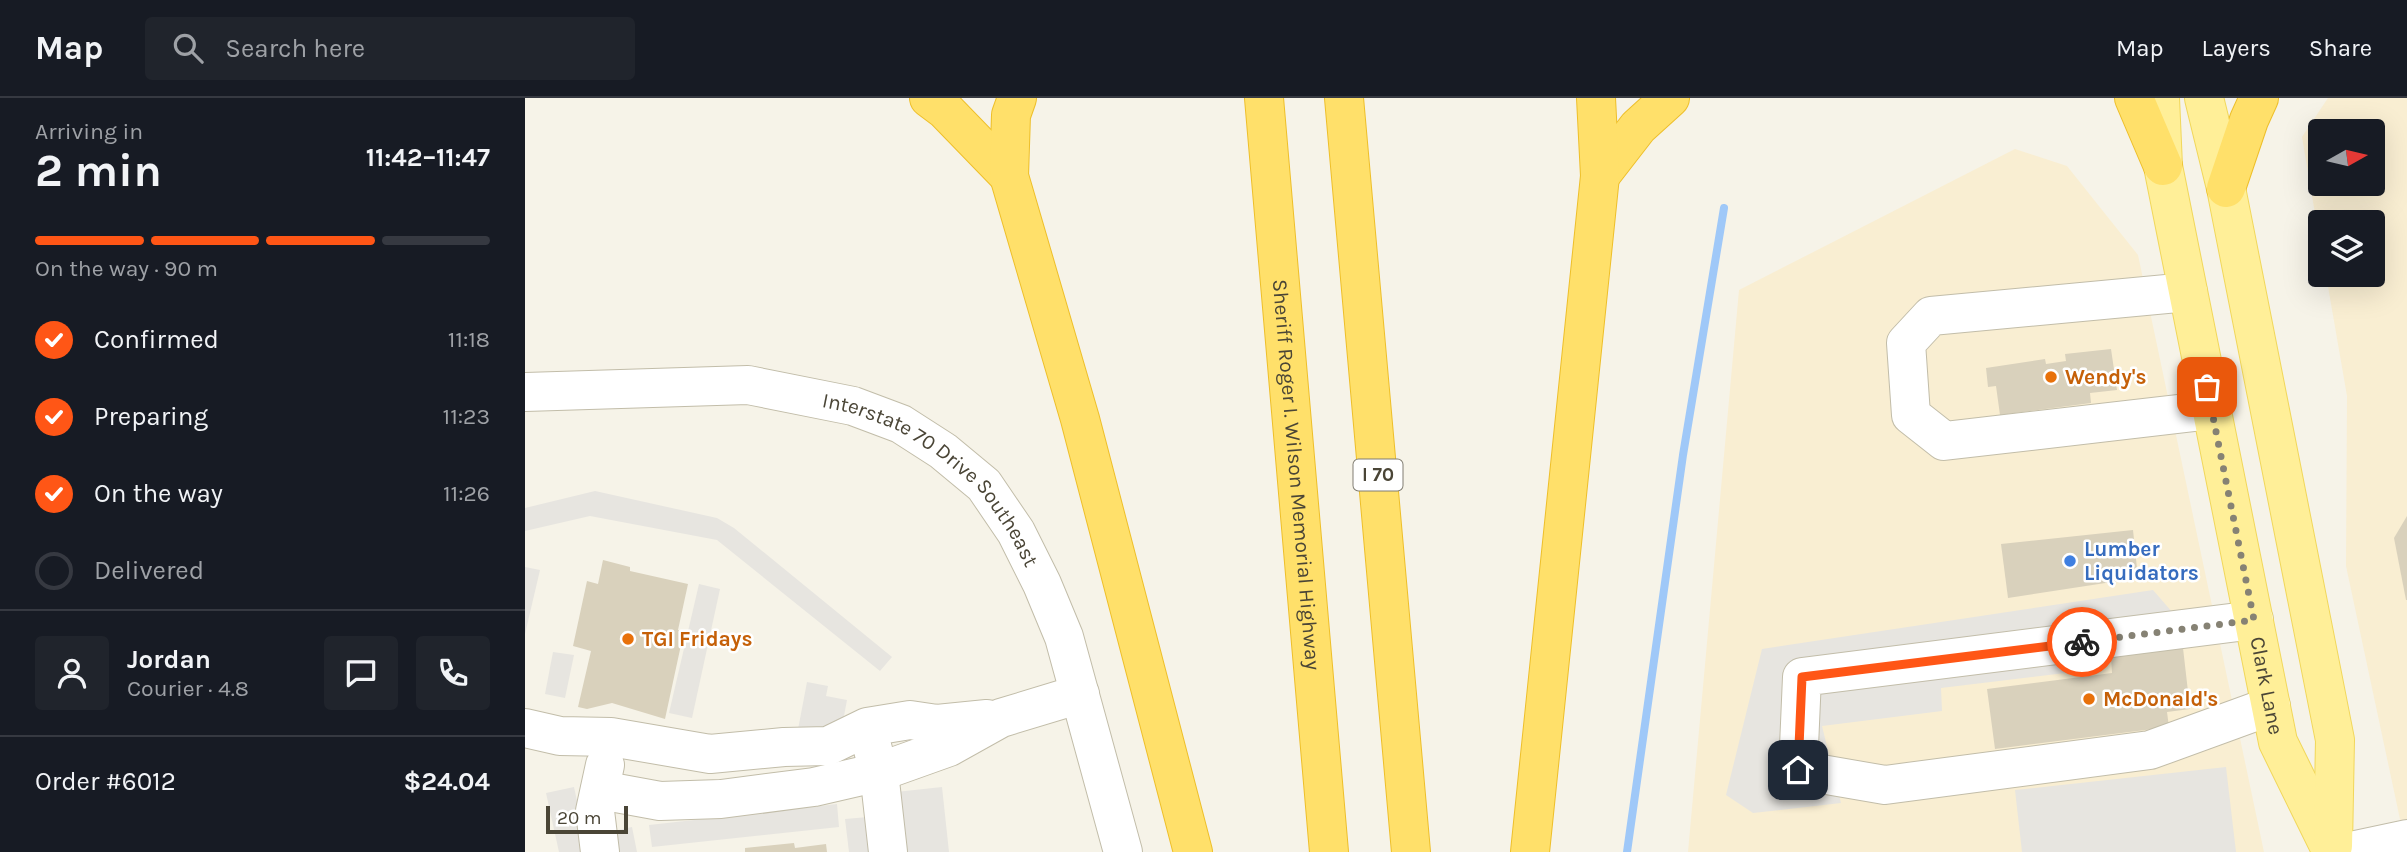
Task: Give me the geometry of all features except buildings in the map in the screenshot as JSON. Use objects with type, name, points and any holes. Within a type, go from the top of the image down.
[{"type":"highway","points":[[929,98],[1009,176]]},
{"type":"highway","points":[[1017,98],[1011,115],[1009,176],[1080,419],[1193,852]]},
{"type":"highway","name":"Sheriff Roger I. Wilson Memorial Highway","points":[[1264,98],[1329,852]]},
{"type":"highway","name":"I 70","points":[[1343,98],[1411,852]]},
{"type":"highway","points":[[1529,852],[1601,176],[1596,98]]},
{"type":"highway","points":[[1601,176],[1638,127],[1670,98]]},
{"type":"highway","points":[[2134,98],[2163,166]]},
{"type":"highway","points":[[2226,188],[2259,98]]},
{"type":"main road","name":"Clark Lane","points":[[2160,98],[2163,166],[2279,742],[2333,852]]},
{"type":"main road","name":"Clark Lane","points":[[2204,98],[2226,188],[2335,740],[2333,852]]},
{"type":"street","points":[[2188,292],[1931,316],[1906,343],[1911,415],[1944,441],[2212,410]]},
{"type":"street","name":"Interstate 70 Drive Southeast","points":[[525,392],[748,385],[853,406],[901,425],[943,451],[984,485],[1016,532],[1064,637],[1123,852]]},
{"type":"street","points":[[2254,620],[1802,677],[1798,770],[1885,785],[2150,750],[2271,706]]},
{"type":"street","points":[[525,728],[560,736],[611,737],[710,754],[828,746],[867,727],[910,719],[937,724],[1001,718],[1080,694]]},
{"type":"street","points":[[600,790],[660,801],[775,792],[879,772],[949,747],[1001,718]]},
{"type":"street","points":[[867,727],[879,772],[888,852]]},
{"type":"street","points":[[600,852],[595,811],[611,737]]},
{"type":"street","points":[[775,792],[784,747]]},
{"type":"street","points":[[696,800],[710,754]]},
{"type":"street","points":[[2346,852],[2407,839]]},
{"type":"shaded area","points":[[2328,98],[2407,98],[2407,852],[2346,566],[2347,396],[2328,287],[2385,287],[2385,210],[2314,210],[2312,196],[2385,196],[2385,119],[2314,119]]},
{"type":"shaded area","points":[[2308,128],[2308,172],[2302,137]]},
{"type":"shaded area","points":[[2015,149],[2067,166],[2138,255],[2264,852],[1688,852],[1739,290]]},
{"type":"shaded area","points":[[595,491],[717,518],[734,528],[892,657],[880,671],[717,540],[590,516],[525,531],[525,508]]},
{"type":"shaded area","points":[[525,567],[540,570],[525,634]]},
{"type":"shaded area","points":[[699,584],[720,589],[692,718],[669,713]]},
{"type":"shaded area","points":[[2153,590],[2173,613],[2106,647],[2099,669],[1941,688],[1942,711],[1822,726],[1841,803],[1753,813],[1726,795],[1762,649]]},
{"type":"shaded area","points":[[553,652],[574,655],[565,698],[545,694]]},
{"type":"shaded area","points":[[807,682],[828,686],[826,696],[847,700],[834,769],[792,761]]},
{"type":"shaded area","points":[[2226,767],[2236,852],[2022,852],[2015,790]]},
{"type":"shaded area","points":[[574,787],[588,852],[559,852],[546,793]]},
{"type":"shaded area","points":[[942,787],[949,852],[903,852],[896,792]]},
{"type":"shaded area","points":[[837,804],[839,827],[652,847],[649,825]]},
{"type":"shaded area","points":[[868,817],[872,852],[849,852],[845,819]]},
{"type":"shaded area","points":[[632,827],[637,852],[613,852],[609,832]]},
{"type":"waterway","points":[[1627,852],[1683,455],[1724,208]]},
{"type":"way so far","points":[[2082,642],[2254,620],[2207,387]]},
{"type":"place","name":"Wendy's","points":[[2051,377]]},
{"type":"place","name":"Lumber Liquidators","points":[[2070,561]]},
{"type":"place","name":"TGI Fridays","points":[[628,639]]},
{"type":"place","name":"McDonald's","points":[[2089,699]]},
{"type":"route","points":[[1798,770],[1802,677],[2082,642]]}]
